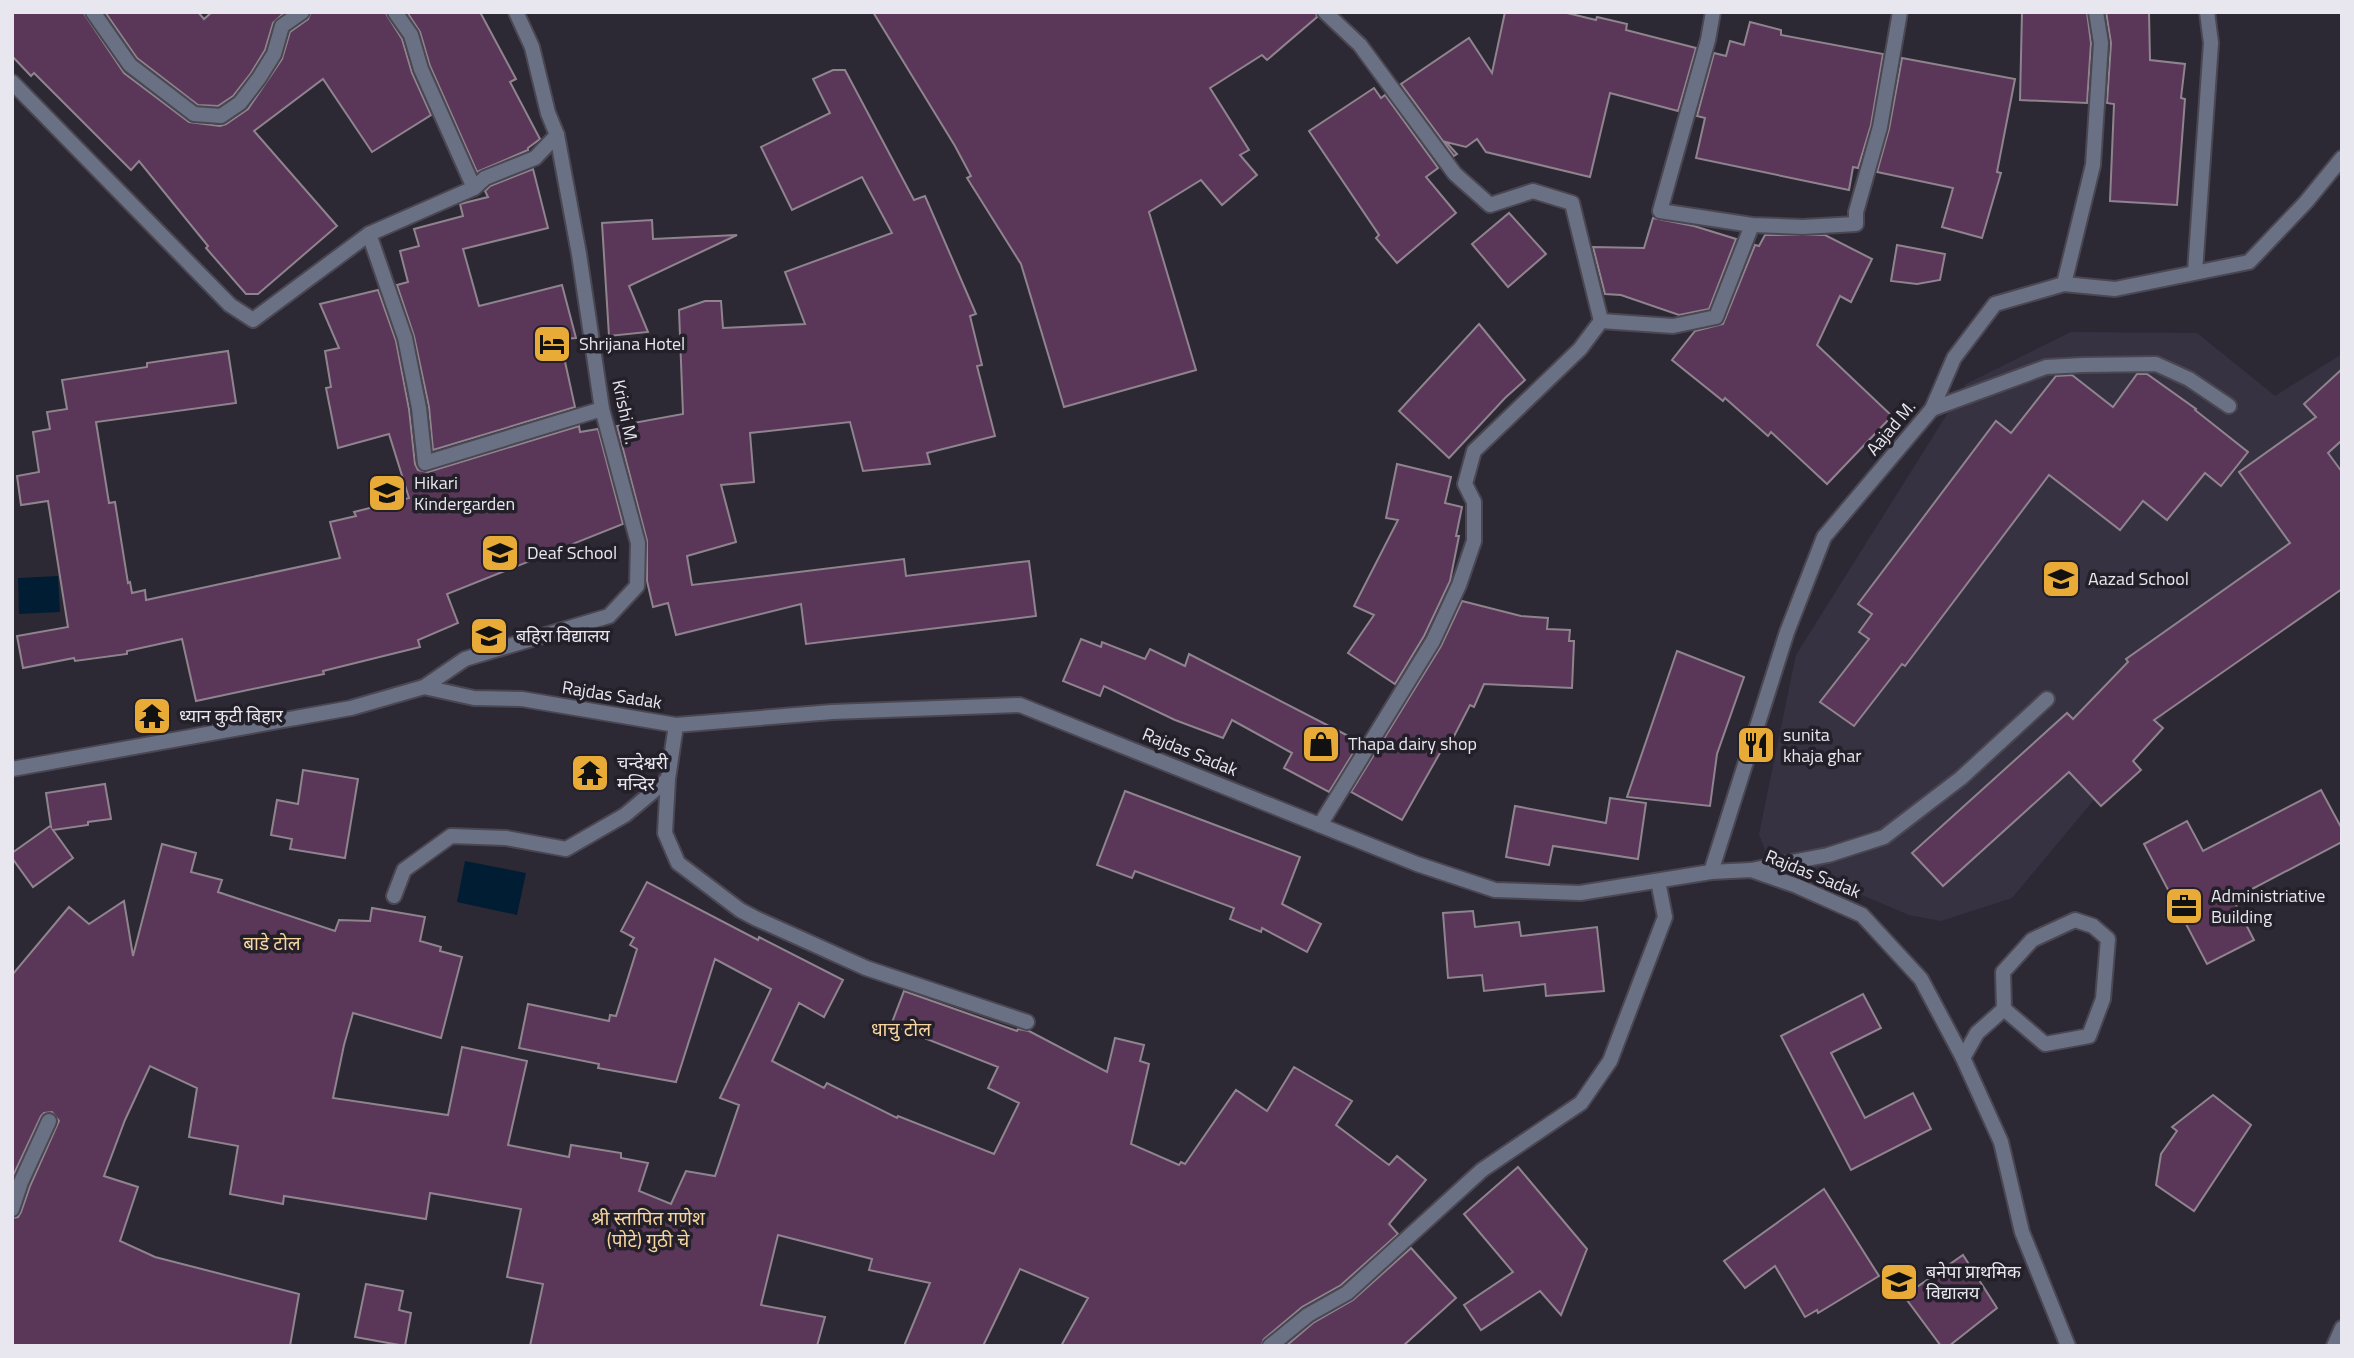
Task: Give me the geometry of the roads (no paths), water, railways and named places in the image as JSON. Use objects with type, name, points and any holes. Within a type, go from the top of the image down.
[{"type":"street","points":[[93,12],[130,65],[194,114],[221,116],[240,103],[274,54],[282,26],[302,12]]},
{"type":"street","points":[[395,12],[411,35],[421,69],[474,188]]},
{"type":"street","name":"Krishi M.","points":[[424,687],[465,659],[609,616],[637,586],[638,543],[602,409],[579,254],[557,135],[548,113],[532,47],[516,12]]},
{"type":"street","points":[[1325,12],[1360,45],[1455,174],[1490,205],[1533,191],[1572,203],[1601,321]]},
{"type":"street","points":[[1713,12],[1708,40],[1660,211],[1752,225],[1803,227],[1856,224],[1856,212],[1880,127],[1900,12]]},
{"type":"street","points":[[2064,284],[2093,165],[2101,43],[2096,12]]},
{"type":"street","points":[[2196,272],[2211,43],[2207,12]]},
{"type":"street","points":[[12,82],[230,305],[253,320],[369,234],[474,188],[485,178],[534,158],[557,135]]},
{"type":"street","name":"Aajad M.","points":[[1711,872],[1787,632],[1824,537],[1932,410],[1954,358],[1995,304],[2064,284],[2115,289],[2249,262],[2306,202],[2342,158]]},
{"type":"street","points":[[1601,321],[1673,326],[1716,317],[1752,225]]},
{"type":"street","points":[[369,234],[405,338],[419,408],[425,463],[602,409]]},
{"type":"street","points":[[1320,825],[1427,652],[1459,585],[1474,541],[1474,502],[1465,484],[1474,451],[1580,349],[1601,321]]},
{"type":"street","points":[[1932,410],[2046,367],[2156,364],[2189,379],[2229,406]]},
{"type":"street","name":"Rajdas Sadak","points":[[12,769],[351,708],[424,687],[474,698],[522,699],[676,725],[832,712],[1020,705],[1417,864],[1495,890],[1580,893],[1711,872],[1751,870],[1797,886],[1862,915],[1921,979],[1963,1058],[2001,1142],[2022,1232],[2068,1346]]},
{"type":"street","points":[[1751,870],[1828,855],[1884,837],[1961,778],[2047,699]]},
{"type":"street","points":[[676,725],[664,833],[678,863],[740,910],[866,968],[1027,1022]]},
{"type":"street","points":[[394,896],[404,870],[451,836],[506,838],[566,849],[625,816],[668,779]]},
{"type":"street","points":[[1270,1346],[1308,1315],[1347,1293],[1482,1170],[1581,1103],[1610,1061],[1665,917],[1658,881]]},
{"type":"street","points":[[1963,1058],[1977,1033],[2004,1009],[2003,972],[2032,940],[2075,920],[2093,926],[2108,939],[2103,999],[2089,1035],[2045,1044],[2004,1009]]},
{"type":"street","points":[[12,1209],[48,1121]]},
{"type":"street","points":[[2334,1346],[2342,1328]]},
{"type":"water","points":[[58,576],[60,612],[19,614],[18,578]]},
{"type":"water","points":[[465,861],[526,873],[517,915],[457,902]]},
{"type":"place","name":"Shrijana Hotel","points":[[552,344]]},
{"type":"place","name":"Hikari Kindergarden","points":[[387,493]]},
{"type":"place","name":"Deaf School","points":[[500,553]]},
{"type":"place","name":"Aazad School","points":[[2061,579]]},
{"type":"place","name":"बहिरा विद्यालय","points":[[489,636]]},
{"type":"place","name":"ध्यान कुटी बिहार","points":[[152,716]]},
{"type":"place","name":"Thapa dairy shop","points":[[1321,744]]},
{"type":"place","name":"sunita khaja ghar","points":[[1756,745]]},
{"type":"place","name":"चन्देश्वरी मन्दिर","points":[[590,773]]},
{"type":"place","name":"Administriative Building","points":[[2184,906]]},
{"type":"place","name":"बनेपा प्राथमिक विद्यालय","points":[[1899,1282]]},
{"type":"district","name":"बाडे टोल","points":[[272,943]]},
{"type":"district","name":"धाचु टोल","points":[[901,1029]]},
{"type":"district","name":"श्री स्तापित गणेश (पोटे) गुठी चे","points":[[648,1229]]}]
